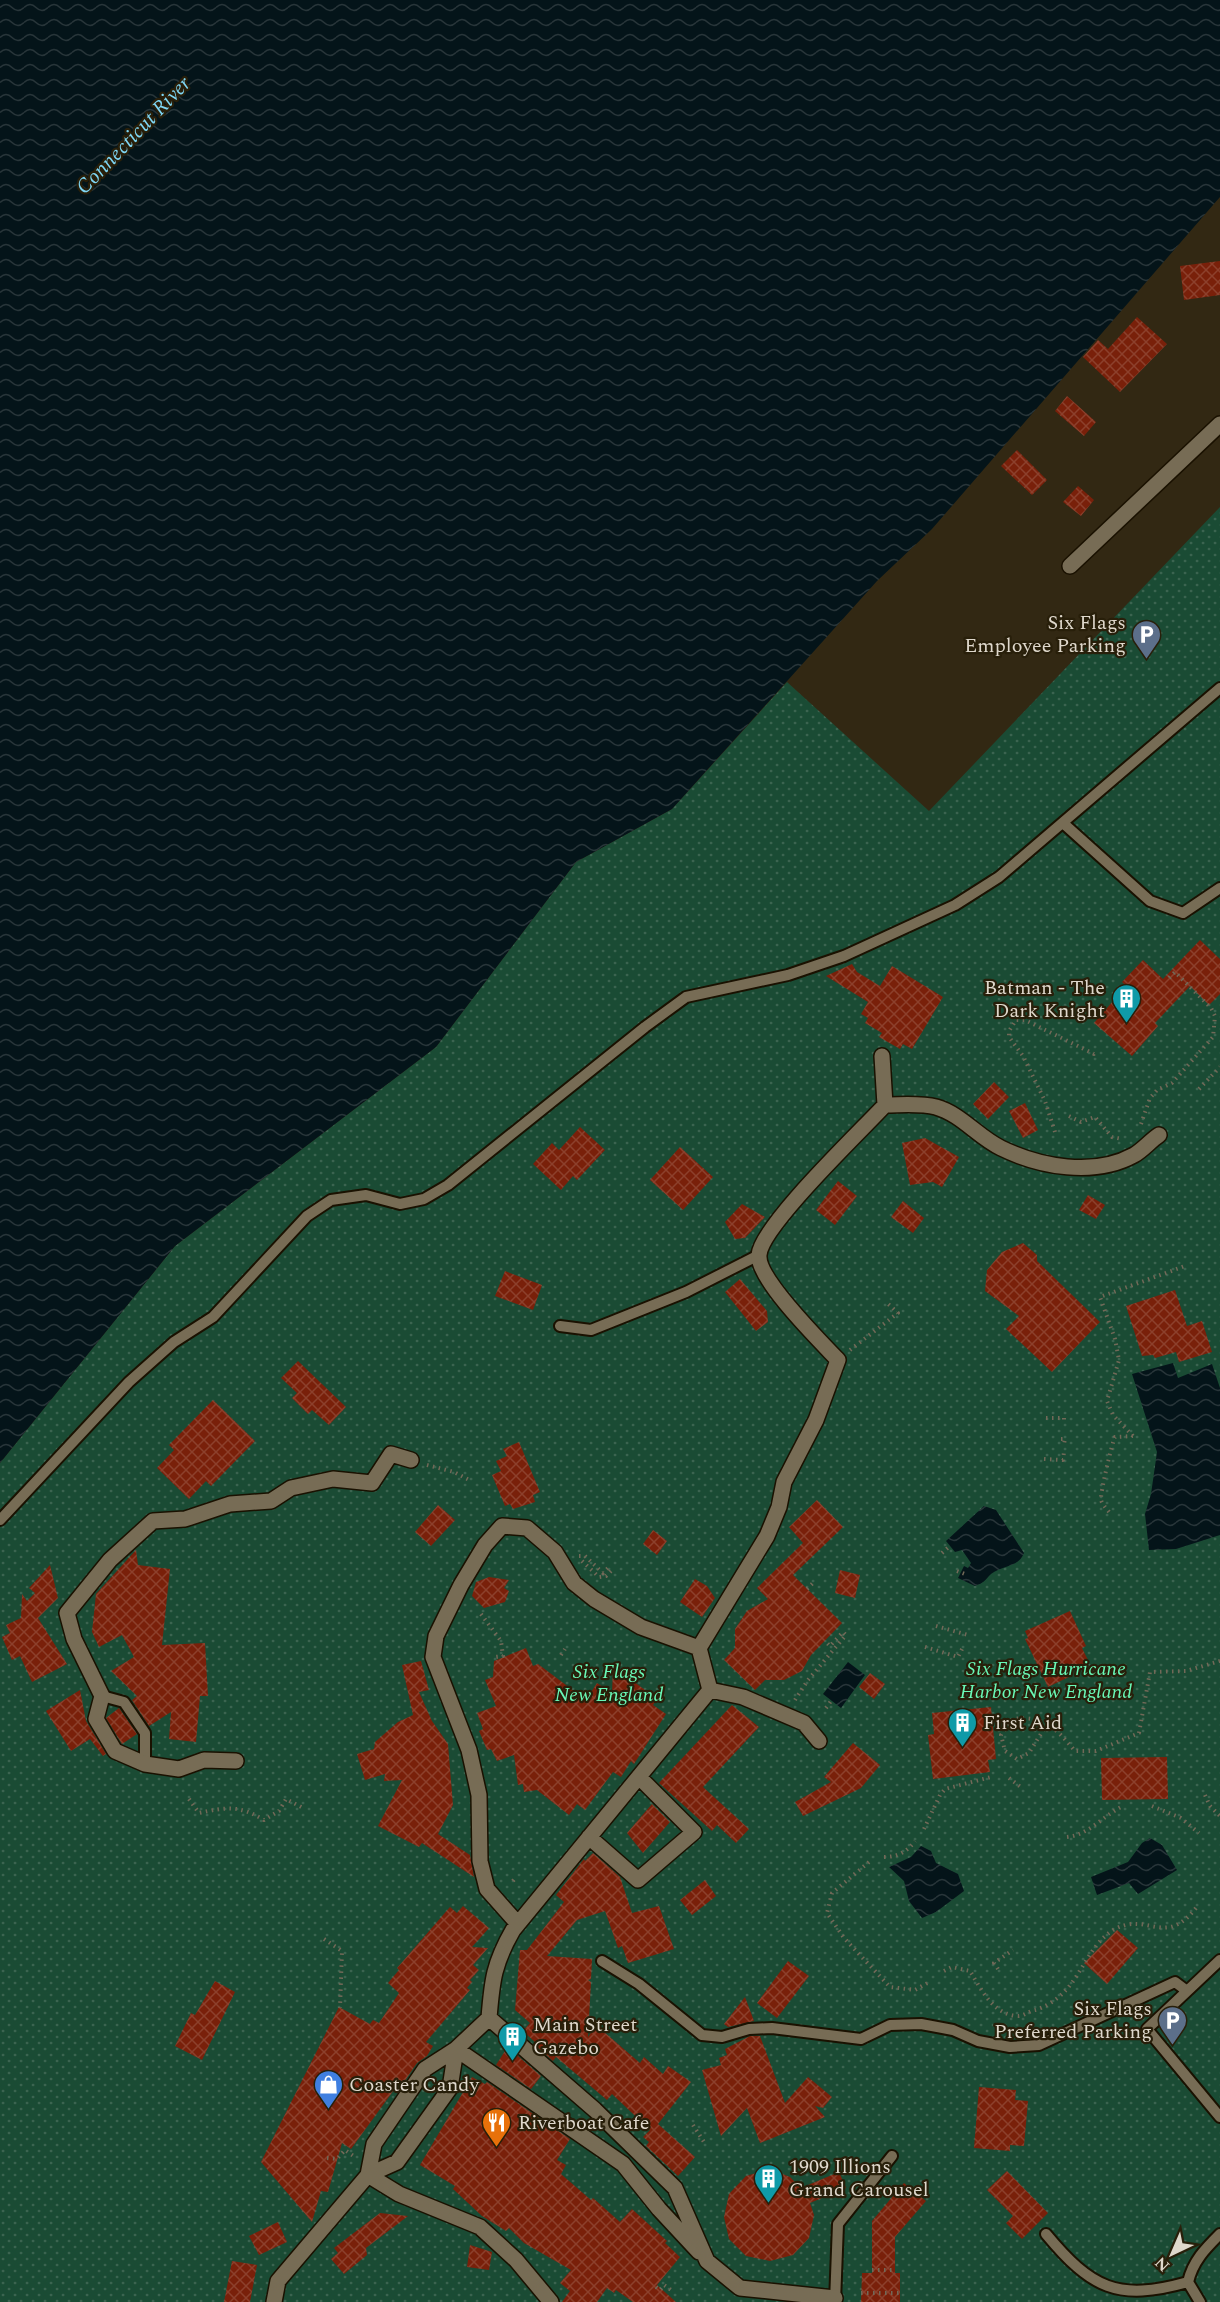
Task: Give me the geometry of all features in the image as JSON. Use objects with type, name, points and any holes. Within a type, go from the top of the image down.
[{"type":"street","points":[[1070,566],[1220,424]]},
{"type":"street","points":[[710,1690],[699,1648],[767,1536],[779,1507],[784,1482],[816,1420],[838,1360],[777,1292],[762,1266],[759,1255],[767,1237],[781,1218],[885,1105],[882,1056]]},
{"type":"street","points":[[885,1105],[935,1107],[952,1114],[1001,1148],[1058,1167],[1094,1167],[1118,1162],[1135,1155],[1159,1135]]},
{"type":"street","points":[[236,1761],[204,1760],[179,1769],[146,1764],[115,1750],[96,1719],[102,1696],[75,1639],[67,1613],[110,1560],[153,1521],[184,1519],[230,1504],[271,1501],[291,1488],[333,1479],[372,1483],[392,1454],[411,1460]]},
{"type":"street","points":[[518,1924],[487,1889],[480,1861],[479,1795],[469,1750],[433,1657],[436,1636],[460,1586],[485,1545],[502,1526],[527,1528],[555,1552],[574,1583],[594,1599],[641,1627],[699,1648]]},
{"type":"street","points":[[710,1690],[743,1697],[804,1723],[819,1741]]},
{"type":"street","points":[[368,2175],[374,2144],[425,2068],[456,2049],[489,2018],[492,1983],[498,1956],[518,1924],[710,1690]]},
{"type":"street","points":[[589,1838],[638,1880],[694,1832],[640,1778]]},
{"type":"street","points":[[489,2018],[595,2110],[675,2188],[707,2261]]},
{"type":"street","points":[[274,2302],[278,2281],[368,2175],[397,2162],[450,2088],[456,2049]]},
{"type":"street","points":[[456,2049],[623,2164],[659,2209],[707,2261],[740,2288],[835,2300]]},
{"type":"street","points":[[368,2175],[399,2194],[480,2227],[516,2259],[551,2302]]},
{"type":"lane","points":[[0,1520],[129,1382],[174,1342],[213,1317],[307,1216],[331,1200],[366,1195],[400,1203],[424,1199],[448,1185],[645,1027],[686,997],[788,975],[844,956],[903,931],[955,905],[999,877],[1220,688]]},
{"type":"lane","points":[[1063,823],[1150,901],[1183,913],[1220,888]]},
{"type":"lane","points":[[560,1326],[591,1330],[686,1292],[759,1255]]},
{"type":"lane","points":[[102,1696],[124,1702],[145,1733],[146,1764]]},
{"type":"lane","points":[[1220,1960],[1147,2029],[1220,2117]]},
{"type":"lane","points":[[602,1961],[639,1984],[702,2035],[722,2037],[749,2030],[772,2028],[861,2039],[890,2025],[921,2024],[953,2030],[978,2041],[1010,2047],[1040,2045],[1175,1982],[1187,1991]]},
{"type":"lane","points":[[835,2300],[838,2224],[892,2156]]},
{"type":"lane","points":[[1046,2234],[1066,2257],[1095,2283],[1107,2289],[1143,2294],[1188,2282]]},
{"type":"lane","points":[[1188,2282],[1199,2255],[1220,2234]]},
{"type":"lane","points":[[1188,2282],[1200,2302]]},
{"type":"path","points":[[1137,1130],[1150,1098],[1157,1090],[1172,1083],[1213,1037],[1215,1016],[1209,1005],[1175,972],[1166,981]]},
{"type":"path","points":[[1055,1132],[1045,1101],[1023,1056],[1009,1037],[1009,1030],[1016,1020],[1026,1020],[1094,1054],[1096,1051]]},
{"type":"path","points":[[1199,1089],[1220,1067]]},
{"type":"path","points":[[1069,1116],[1081,1122],[1095,1117],[1112,1137],[1126,1138]]},
{"type":"path","points":[[1109,1512],[1101,1502],[1101,1491],[1108,1471],[1111,1446],[1115,1437],[1133,1436],[1113,1415],[1107,1401],[1119,1360],[1115,1339],[1100,1298],[1185,1266]]},
{"type":"path","points":[[838,1360],[898,1312],[886,1302]]},
{"type":"path","points":[[1046,1418],[1064,1418],[1064,1424]]},
{"type":"path","points":[[1063,1441],[1064,1433]]},
{"type":"path","points":[[1044,1459],[1063,1460],[1064,1452]]},
{"type":"path","points":[[411,1460],[454,1472],[471,1481]]},
{"type":"path","points":[[942,1553],[950,1546]]},
{"type":"path","points":[[571,1561],[578,1556],[585,1556],[603,1573],[612,1568],[606,1576],[599,1577],[586,1562],[582,1561],[576,1565]]},
{"type":"path","points":[[957,1571],[965,1574]]},
{"type":"path","points":[[807,1589],[814,1582]]},
{"type":"path","points":[[481,1614],[501,1641],[503,1656],[495,1657]]},
{"type":"path","points":[[936,1626],[968,1635]]},
{"type":"path","points":[[785,1716],[808,1680],[846,1635],[843,1632],[830,1646],[825,1641]]},
{"type":"path","points":[[925,1647],[958,1657],[962,1649]]},
{"type":"path","points":[[561,1655],[565,1649]]},
{"type":"path","points":[[1047,1724],[1029,1753],[1017,1759],[1005,1751],[1001,1735],[1013,1719],[1031,1717],[1047,1724],[1075,1751],[1096,1751],[1139,1733],[1150,1672],[1186,1671],[1220,1661]]},
{"type":"path","points":[[826,1708],[831,1701]]},
{"type":"path","points":[[924,1829],[945,1789],[991,1777]]},
{"type":"path","points":[[1009,1778],[1022,1788]]},
{"type":"path","points":[[1205,1795],[1210,1806],[1220,1816]]},
{"type":"path","points":[[189,1798],[199,1813],[228,1807],[246,1809],[264,1820],[279,1811],[286,1799],[305,1809]]},
{"type":"path","points":[[1152,1806],[1181,1818],[1198,1833]]},
{"type":"path","points":[[1067,1837],[1085,1833],[1104,1816],[1121,1807]]},
{"type":"path","points":[[884,1857],[895,1857],[910,1848],[915,1841]]},
{"type":"path","points":[[869,1862],[832,1893],[827,1913],[844,1938],[890,1987],[915,1990],[931,1981]]},
{"type":"path","points":[[944,1971],[952,1967],[970,1971],[994,2006],[1006,2013],[1020,2016],[1041,2010],[1066,1991],[1083,1962],[1116,1929],[1132,1922],[1157,1929],[1170,1928],[1181,1923],[1196,1908]]},
{"type":"path","points":[[324,1939],[342,1951],[340,2008]]},
{"type":"path","points":[[998,1969],[994,1963],[1013,1950]]},
{"type":"path","points":[[693,2125],[706,2145]]},
{"type":"path","points":[[327,2158],[337,2159],[345,2150],[355,2158]]},
{"type":"path","points":[[872,2270],[895,2270]]},
{"type":"path","points":[[656,2287],[660,2290],[664,2285],[674,2292]]},
{"type":"path","points":[[861,2293],[900,2293]]},
{"type":"green space","name":"Six Flags New England","points":[[1220,507],[1220,2302],[0,2302],[0,1463],[175,1246],[436,1047],[576,862],[672,809],[787,682],[929,811]]},
{"type":"water","name":"Connecticut River","points":[[0,0],[1220,0],[1220,197],[932,529],[877,581],[672,809],[576,862],[436,1047],[175,1246],[0,1463]]},
{"type":"water","points":[[1173,1363],[1178,1378],[1212,1364],[1220,1388],[1220,1535],[1176,1549],[1149,1550],[1145,1514],[1151,1494],[1157,1452],[1132,1374]]},
{"type":"water","points":[[984,1506],[996,1510],[1024,1553],[1014,1564],[996,1571],[975,1586],[958,1578],[964,1566],[968,1568],[971,1563],[962,1550],[955,1552],[946,1541]]},
{"type":"water","points":[[848,1662],[865,1675],[841,1708],[823,1694]]},
{"type":"water","points":[[1150,1838],[1162,1845],[1177,1870],[1138,1894],[1129,1883],[1097,1895],[1091,1877],[1128,1862],[1142,1843]]},
{"type":"water","points":[[921,1846],[931,1851],[936,1863],[958,1874],[964,1891],[936,1912],[922,1918],[909,1901],[904,1881],[889,1867],[911,1857]]},
{"type":"building","points":[[1220,261],[1220,295],[1184,300],[1180,266]]},
{"type":"building","points":[[1137,317],[1167,344],[1120,392],[1083,357],[1098,340],[1108,349]]},
{"type":"building","points":[[1067,396],[1096,422],[1084,436],[1055,411]]},
{"type":"building","points":[[1017,450],[1047,480],[1032,495],[1001,466]]},
{"type":"building","points":[[1078,486],[1094,500],[1081,516],[1063,502]]},
{"type":"building","points":[[1200,940],[1220,959],[1220,994],[1209,1005],[1190,986],[1155,1023],[1158,1026],[1132,1056],[1094,1023],[1126,986],[1122,982],[1143,960],[1163,979]]},
{"type":"building","points":[[852,964],[857,972],[880,986],[892,966],[943,997],[912,1049],[903,1044],[900,1049],[879,1037],[882,1033],[865,1023],[868,1018],[861,1014],[868,1002],[826,976]]},
{"type":"building","points":[[994,1082],[1009,1097],[988,1119],[973,1104]]},
{"type":"building","points":[[1025,1103],[1038,1130],[1023,1138],[1009,1111]]},
{"type":"building","points":[[580,1127],[605,1150],[577,1180],[573,1176],[561,1190],[533,1164],[552,1143],[559,1150]]},
{"type":"building","points":[[925,1138],[959,1157],[942,1187],[933,1182],[910,1185],[902,1143]]},
{"type":"building","points":[[680,1147],[713,1177],[683,1210],[650,1180]]},
{"type":"building","points":[[838,1181],[857,1196],[835,1225],[816,1210]]},
{"type":"building","points":[[1088,1195],[1105,1205],[1096,1219],[1079,1210]]},
{"type":"building","points":[[903,1201],[924,1218],[913,1233],[891,1217]]},
{"type":"building","points":[[742,1204],[765,1217],[745,1238],[735,1239],[725,1222]]},
{"type":"building","points":[[1023,1243],[1037,1255],[1037,1261],[1100,1322],[1052,1372],[1006,1329],[1019,1316],[985,1291],[987,1270],[1002,1252]]},
{"type":"building","points":[[505,1271],[542,1285],[533,1310],[495,1296]]},
{"type":"building","points":[[740,1279],[767,1311],[768,1322],[756,1331],[725,1292]]},
{"type":"building","points":[[1175,1290],[1187,1326],[1202,1321],[1212,1352],[1179,1362],[1176,1352],[1155,1358],[1153,1355],[1142,1356],[1126,1306]]},
{"type":"building","points":[[298,1361],[346,1407],[329,1425],[312,1410],[308,1414],[292,1398],[297,1393],[281,1378]]},
{"type":"building","points":[[213,1400],[255,1441],[211,1486],[206,1481],[189,1499],[157,1468],[174,1450],[169,1445]]},
{"type":"building","points":[[519,1442],[540,1492],[533,1495],[535,1502],[513,1509],[510,1504],[505,1506],[492,1475],[501,1471],[496,1461],[507,1456],[503,1449]]},
{"type":"building","points":[[817,1500],[843,1527],[793,1575],[842,1623],[811,1655],[802,1671],[784,1680],[765,1680],[755,1690],[724,1660],[735,1648],[735,1629],[747,1611],[768,1599],[757,1588],[803,1543],[789,1527]]},
{"type":"building","points":[[438,1505],[455,1520],[431,1546],[415,1532]]},
{"type":"building","points":[[653,1530],[667,1541],[657,1555],[643,1544]]},
{"type":"building","points":[[136,1550],[138,1565],[170,1569],[162,1645],[205,1643],[208,1696],[200,1696],[196,1742],[169,1739],[171,1712],[149,1726],[132,1700],[137,1696],[111,1671],[134,1657],[122,1635],[99,1647],[92,1632],[96,1594]]},
{"type":"building","points":[[50,1565],[58,1598],[38,1618],[67,1664],[32,1682],[20,1656],[12,1660],[2,1637],[10,1633],[6,1625],[21,1618],[22,1594],[27,1601],[35,1593],[29,1588]]},
{"type":"building","points":[[840,1570],[860,1575],[855,1598],[835,1593]]},
{"type":"building","points":[[489,1577],[509,1580],[504,1588],[509,1591],[505,1602],[484,1608],[472,1596],[476,1582]]},
{"type":"building","points":[[695,1579],[707,1586],[715,1598],[702,1617],[680,1602]]},
{"type":"building","points":[[1070,1611],[1086,1646],[1082,1648],[1089,1662],[1071,1670],[1073,1675],[1048,1687],[1025,1639],[1028,1638],[1025,1631]]},
{"type":"building","points":[[526,1648],[533,1666],[538,1664],[586,1700],[597,1683],[612,1693],[613,1666],[657,1699],[653,1705],[666,1714],[634,1764],[631,1761],[621,1777],[613,1772],[585,1810],[577,1804],[569,1815],[537,1790],[524,1792],[523,1784],[518,1785],[514,1755],[497,1761],[491,1749],[487,1750],[479,1731],[483,1729],[477,1713],[496,1706],[485,1680],[493,1677],[494,1661]]},
{"type":"building","points":[[421,1661],[429,1690],[419,1692],[432,1721],[448,1744],[453,1805],[438,1834],[470,1855],[474,1877],[422,1843],[419,1847],[378,1826],[402,1780],[384,1781],[385,1774],[365,1780],[357,1754],[374,1749],[375,1742],[398,1722],[413,1715],[402,1665]]},
{"type":"building","points":[[870,1673],[885,1684],[874,1699],[859,1687]]},
{"type":"building","points":[[80,1690],[86,1721],[106,1754],[103,1756],[90,1739],[71,1751],[46,1711]]},
{"type":"building","points":[[732,1705],[759,1727],[703,1787],[749,1829],[736,1843],[717,1825],[712,1831],[659,1783]]},
{"type":"building","name":"First Aid","points":[[991,1707],[996,1759],[988,1760],[990,1772],[933,1779],[928,1735],[934,1734],[932,1713]]},
{"type":"building","points":[[119,1708],[137,1734],[122,1744],[106,1718]]},
{"type":"building","points":[[853,1743],[880,1765],[861,1788],[803,1816],[795,1802],[831,1782],[824,1777]]},
{"type":"building","points":[[1167,1757],[1168,1799],[1102,1800],[1101,1758]]},
{"type":"building","points":[[652,1804],[670,1822],[643,1853],[627,1833]]},
{"type":"building","points":[[593,1853],[620,1877],[632,1913],[659,1906],[674,1949],[628,1963],[622,1946],[618,1948],[605,1911],[577,1920],[547,1956],[592,1959],[591,1979],[588,1980],[591,1982],[588,2037],[596,2025],[640,2063],[644,2057],[663,2074],[668,2066],[691,2082],[658,2124],[695,2157],[678,2176],[646,2146],[649,2142],[643,2137],[650,2130],[612,2094],[607,2100],[556,2057],[553,2061],[535,2045],[537,2044],[523,2031],[530,2023],[515,2010],[520,1950],[527,1950],[564,1902],[556,1895],[584,1859],[585,1861]]},
{"type":"building","points":[[705,1880],[716,1896],[692,1915],[680,1900]]},
{"type":"building","name":"Coaster Candy","points":[[463,1906],[489,1928],[472,1947],[488,1948],[473,1965],[479,1970],[470,1980],[472,1982],[467,1988],[470,1990],[426,2042],[433,2046],[427,2056],[417,2063],[402,2085],[399,2083],[351,2149],[342,2143],[328,2192],[321,2191],[312,2222],[261,2162],[339,2007],[370,2024],[373,2020],[379,2023],[399,1993],[388,1983],[399,1970],[397,1968],[450,1907],[457,1913]]},
{"type":"building","points":[[1117,1930],[1138,1948],[1107,1984],[1084,1963]]},
{"type":"building","points":[[788,1961],[809,1976],[777,2018],[757,2003]]},
{"type":"building","points":[[215,1981],[235,1992],[202,2060],[175,2046],[191,2013],[195,2015]]},
{"type":"building","points":[[745,1997],[754,2021],[728,2027],[724,2024]]},
{"type":"building","points":[[750,2036],[760,2036],[785,2103],[808,2077],[832,2097],[823,2108],[815,2106],[825,2117],[760,2143],[747,2108],[721,2136],[702,2070],[721,2065],[719,2058],[727,2055],[725,2049]]},
{"type":"building","points":[[511,2050],[541,2076],[531,2089],[496,2065],[505,2051]]},
{"type":"building","points":[[472,2077],[485,2084],[487,2082],[570,2139],[557,2160],[566,2165],[561,2174],[591,2200],[593,2198],[620,2222],[632,2209],[667,2241],[665,2243],[680,2257],[657,2285],[676,2302],[633,2302],[616,2290],[614,2293],[607,2288],[597,2302],[562,2302],[570,2291],[560,2283],[571,2270],[524,2243],[509,2228],[506,2231],[482,2216],[453,2189],[455,2186],[420,2165]]},
{"type":"building","points":[[979,2087],[1016,2090],[1015,2100],[1028,2101],[1024,2146],[1010,2145],[1010,2151],[974,2148]]},
{"type":"building","name":"1909 Illions Grand Carousel","points":[[770,2169],[790,2177],[801,2188],[839,2172],[846,2188],[810,2203],[814,2215],[809,2238],[793,2255],[770,2261],[746,2256],[729,2239],[724,2217],[729,2194],[746,2176]]},
{"type":"building","points":[[1007,2171],[1048,2213],[1022,2239],[1006,2223],[1013,2216],[987,2190]]},
{"type":"building","points":[[904,2183],[926,2201],[895,2237],[895,2273],[900,2273],[900,2302],[861,2302],[862,2273],[872,2273],[872,2221]]},
{"type":"building","points":[[380,2213],[408,2216],[366,2248],[367,2255],[344,2274],[331,2259],[338,2253],[334,2248]]},
{"type":"building","points":[[278,2222],[287,2242],[259,2255],[249,2236]]},
{"type":"building","points":[[470,2245],[492,2252],[489,2270],[467,2267]]},
{"type":"building","points":[[232,2261],[257,2265],[250,2302],[224,2302]]},
{"type":"place","name":"Six Flags Employee Parking","points":[[1147,660]]},
{"type":"place","name":"Batman - The Dark Knight","points":[[1126,1024]]},
{"type":"place","name":"First Aid","points":[[962,1748]]},
{"type":"place","name":"Six Flags Preferred Parking","points":[[1173,2046]]},
{"type":"place","name":"Main Street Gazebo","points":[[512,2062]]},
{"type":"place","name":"Coaster Candy","points":[[328,2110]]},
{"type":"place","name":"Riverboat Cafe","points":[[497,2148]]},
{"type":"place","name":"1909 Illions Grand Carousel","points":[[768,2204]]},
{"type":"park label","name":"Six Flags Hurricane Harbor New England","points":[[1046,1680]]}]
